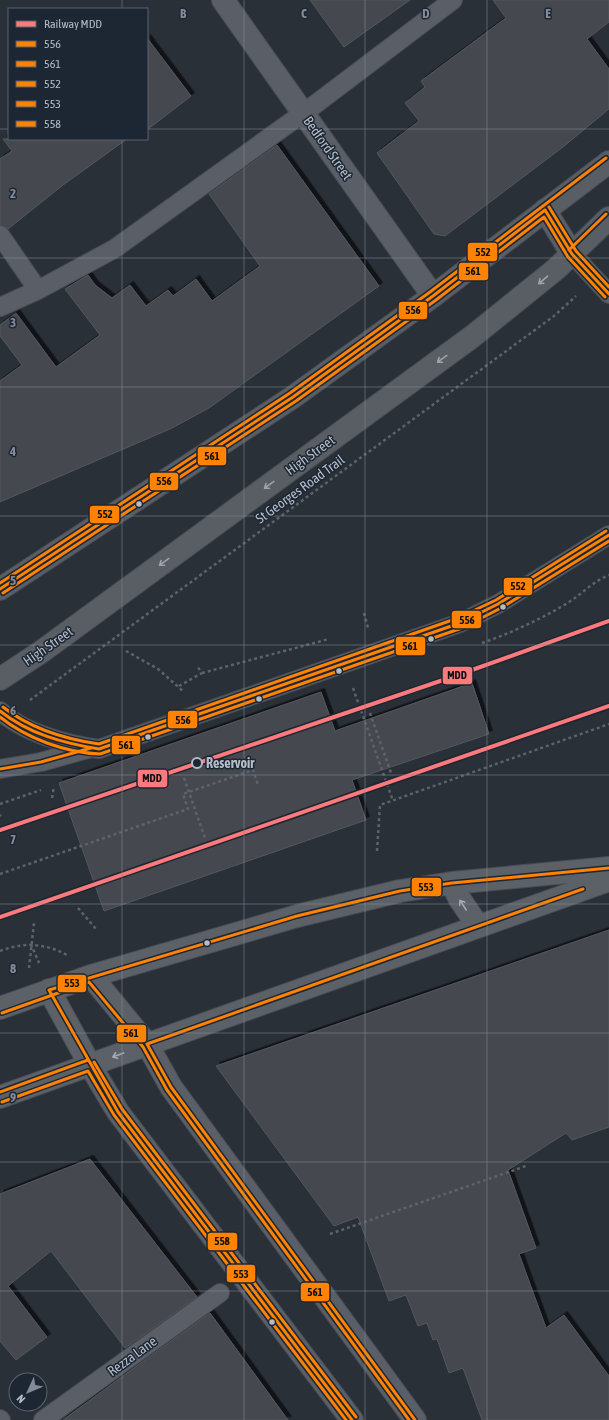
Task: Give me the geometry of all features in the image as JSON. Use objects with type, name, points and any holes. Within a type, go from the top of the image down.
[{"type":"main road","points":[[0,589],[272,411],[433,296],[609,162]]},
{"type":"main road","points":[[545,210],[572,254]]},
{"type":"main road","name":"High Street","points":[[0,679],[41,652],[473,336],[539,284],[609,218]]},
{"type":"main road","points":[[0,1008],[91,976],[297,916],[400,890],[452,882],[609,868]]},
{"type":"main road","points":[[0,1097],[609,880]]},
{"type":"main road","points":[[452,882],[459,898],[478,926]]},
{"type":"main road","points":[[91,976],[147,1044]]},
{"type":"main road","points":[[49,990],[90,1065]]},
{"type":"street","name":"Bedford Street","points":[[223,0],[433,296]]},
{"type":"street","points":[[147,1044],[171,1087],[184,1106],[415,1420]]},
{"type":"street","points":[[90,1065],[118,1112],[352,1420]]},
{"type":"lane","points":[[0,307],[38,290],[114,250],[303,113],[453,0]]},
{"type":"lane","points":[[0,235],[38,290]]},
{"type":"lane","points":[[572,254],[609,294]]},
{"type":"lane","points":[[3,714],[17,724],[38,733],[99,749],[460,623],[498,604],[609,535]]},
{"type":"lane","points":[[0,769],[41,762],[92,748]]},
{"type":"lane","name":"Rezza Lane","points":[[43,1420],[220,1293]]},
{"type":"path","name":"St Georges Road Trail","points":[[3,714],[554,316],[596,279]]},
{"type":"path","points":[[361,630],[368,628],[364,613]]},
{"type":"path","points":[[179,686],[202,673],[333,638]]},
{"type":"path","points":[[126,651],[158,669],[179,686],[202,713]]},
{"type":"path","points":[[197,666],[202,673]]},
{"type":"path","points":[[352,685],[393,800]]},
{"type":"path","points":[[370,713],[391,773]]},
{"type":"path","points":[[377,851],[380,806],[393,800],[609,724]]},
{"type":"path","points":[[188,809],[183,794],[253,770],[258,785]]},
{"type":"path","points":[[184,778],[205,838]]},
{"type":"path","points":[[52,798],[54,786]]},
{"type":"path","points":[[0,874],[194,808]]},
{"type":"path","points":[[78,908],[96,929]]},
{"type":"path","points":[[29,970],[34,923]]},
{"type":"path","points":[[0,951],[12,946],[31,944]]},
{"type":"path","points":[[330,1234],[526,1166]]},
{"type":"building","points":[[310,0],[410,0],[344,47]]},
{"type":"building","points":[[493,0],[609,0],[609,22],[587,39],[609,69],[609,109],[563,147],[445,236],[434,234],[377,153],[419,121],[405,103],[425,87],[421,81],[506,18]]},
{"type":"building","points":[[148,39],[191,96],[148,129]]},
{"type":"building","points":[[3,139],[126,140],[63,185],[8,229],[0,225],[0,159],[12,151]]},
{"type":"building","points":[[277,145],[379,286],[209,408],[170,429],[0,502],[0,381],[22,365],[0,336],[0,325],[16,313],[56,367],[100,335],[65,289],[88,275],[95,285],[112,298],[130,285],[146,306],[168,290],[173,296],[196,279],[212,301],[260,266],[209,194]]},
{"type":"building","points":[[472,683],[489,734],[352,780],[366,820],[104,911],[59,783],[321,692],[335,731]]},
{"type":"building","points":[[609,930],[609,1127],[572,1140],[566,1133],[508,1170],[536,1248],[519,1254],[546,1328],[564,1315],[609,1376],[609,1420],[482,1420],[463,1368],[449,1373],[437,1339],[433,1340],[427,1323],[418,1326],[406,1295],[389,1301],[358,1217],[334,1226],[216,1066]]},
{"type":"building","points":[[90,1159],[197,1297],[125,1348],[51,1251],[8,1286],[47,1337],[16,1360],[0,1341],[0,1194]]},
{"type":"building","points":[[210,1313],[288,1420],[63,1420],[138,1365]]},
{"type":"rail line","name":"MDD","points":[[0,830],[458,675],[609,621]]},
{"type":"rail line","name":"MDD","points":[[0,917],[609,706]]},
{"type":"transit line","name":"552","points":[[0,583],[290,393],[430,292],[606,158]]},
{"type":"transit line","name":"552","points":[[549,207],[576,251],[609,287]]},
{"type":"transit line","name":"556","points":[[545,210],[572,254],[609,294]]},
{"type":"transit line","name":"556","points":[[0,589],[293,397],[433,296],[545,210]]},
{"type":"transit line","name":"552","points":[[569,250],[606,214]]},
{"type":"transit line","name":"561","points":[[3,593],[296,401],[436,300],[544,217],[568,257],[605,297]]},
{"type":"transit line","name":"552","points":[[3,707],[14,715],[48,732],[99,744],[458,618],[496,600],[606,531]]},
{"type":"transit line","name":"556","points":[[0,711],[11,719],[35,732],[72,744],[99,749],[460,623],[498,604],[609,535]]},
{"type":"transit line","name":"561","points":[[0,717],[22,732],[47,743],[74,751],[100,754],[462,628],[501,608],[609,541]]},
{"type":"transit line","name":"556","points":[[0,769],[41,762],[91,748]]},
{"type":"transit line","name":"553","points":[[352,1420],[118,1112],[49,990],[297,916],[400,891],[452,883],[609,868]]},
{"type":"transit line","name":"553","points":[[415,1420],[171,1087],[147,1044],[583,889]]},
{"type":"transit line","name":"561","points":[[2,1013],[89,982],[143,1047],[167,1090],[409,1420]]},
{"type":"transit line","name":"558","points":[[0,1092],[88,1060]]},
{"type":"transit line","name":"558","points":[[94,1062],[122,1109],[356,1417]]},
{"type":"transit line","name":"561","points":[[2,1102],[88,1071],[114,1115],[346,1420]]},
{"type":"place","name":"Reservoir","points":[[197,763]]}]
